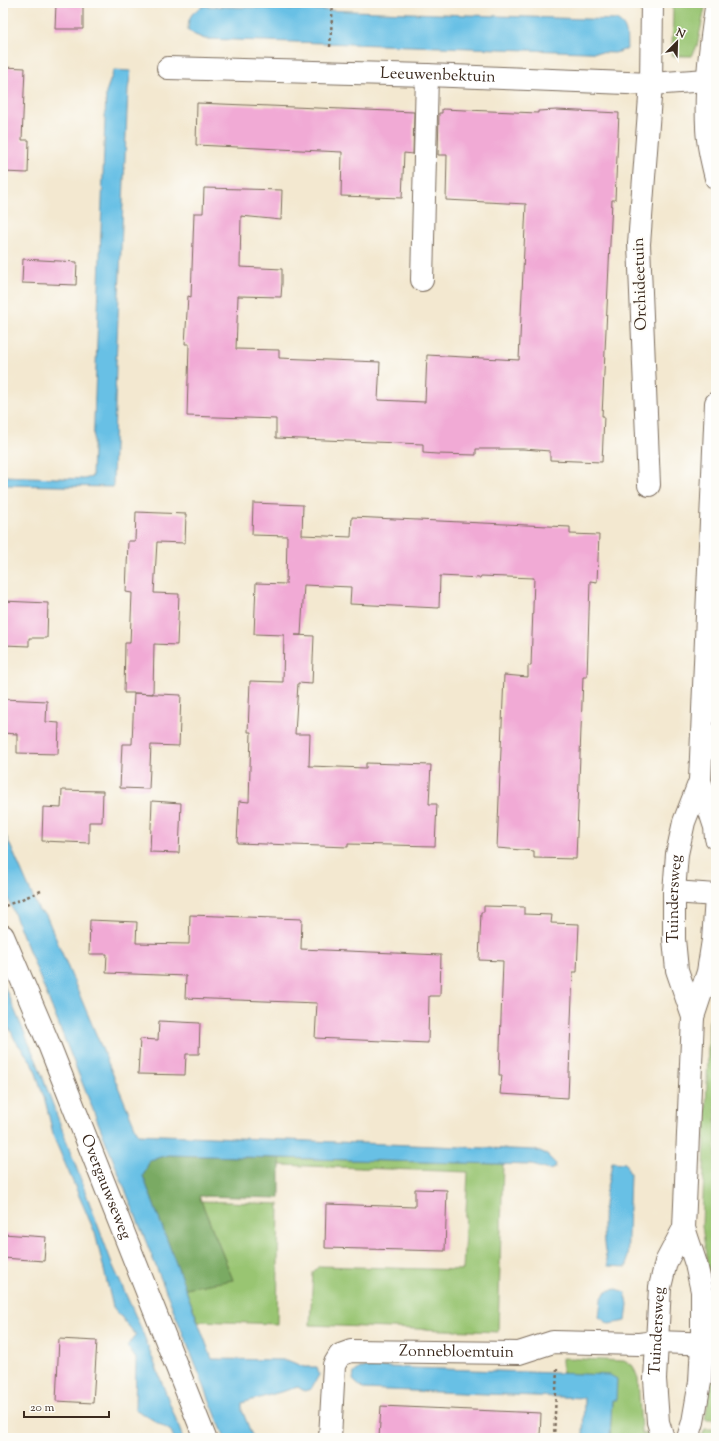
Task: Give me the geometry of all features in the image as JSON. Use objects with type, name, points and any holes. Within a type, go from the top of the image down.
[{"type":"street","name":"Orchideetuin","points":[[649,485],[639,244],[651,84],[652,3]]},
{"type":"street","points":[[716,8],[711,39],[711,81],[706,127],[711,159],[716,178]]},
{"type":"street","name":"Leeuwenbektuin","points":[[168,68],[427,75],[651,84],[711,81]]},
{"type":"street","points":[[422,280],[427,75]]},
{"type":"street","name":"Tuindersweg","points":[[693,1017],[677,970],[674,939],[674,892],[677,854],[684,822],[700,781],[716,403]]},
{"type":"street","name":"Tuindersweg","points":[[700,781],[716,827],[716,838]]},
{"type":"street","points":[[674,892],[716,895]]},
{"type":"street","name":"Tuindersweg","points":[[688,1438],[693,1422],[709,1344],[702,1292],[696,1264],[684,1228],[693,1017],[708,972],[713,940],[716,898]]},
{"type":"street","name":"Overgauwseweg","points":[[3,936],[48,1042],[205,1438]]},
{"type":"street","name":"Tuindersweg","points":[[663,1438],[658,1422],[655,1379],[660,1287],[666,1262],[684,1228]]},
{"type":"street","name":"Zonnebloemtuin","points":[[330,1438],[334,1365],[340,1355],[352,1351],[519,1352],[553,1342],[639,1344],[656,1342],[709,1344]]},
{"type":"path","points":[[329,72],[333,3]]},
{"type":"path","points":[[5,906],[41,891]]},
{"type":"path","points":[[554,1438],[558,1361]]},
{"type":"green space","points":[[672,3],[706,3],[697,46],[692,56],[672,56]]},
{"type":"green space","points":[[716,998],[716,1317],[714,1314],[702,1226],[709,1022]]},
{"type":"green space","points":[[168,1155],[280,1158],[280,1198],[199,1196],[233,1280],[185,1288],[143,1176],[150,1160]]},
{"type":"green space","points":[[280,1158],[503,1164],[498,1332],[310,1325],[313,1272],[319,1266],[463,1270],[468,1172],[280,1165]]},
{"type":"green space","points":[[201,1201],[279,1204],[277,1324],[198,1321],[185,1288],[233,1280]]},
{"type":"green space","points":[[562,1358],[624,1361],[633,1366],[638,1378],[641,1431],[642,1434],[649,1433],[651,1438],[610,1438],[612,1400],[562,1373]]},
{"type":"green space","points":[[716,1374],[716,1419],[705,1419],[711,1383]]},
{"type":"green space","points":[[705,1429],[716,1429],[716,1438],[701,1438]]},
{"type":"water","points":[[204,6],[616,20],[623,25],[625,29],[627,36],[627,49],[615,53],[205,39],[188,30],[189,21],[192,15],[196,10]]},
{"type":"water","points":[[114,70],[131,71],[128,89],[116,363],[113,487],[3,485],[3,476],[84,479],[92,477],[106,92]]},
{"type":"water","points":[[3,829],[39,911],[46,915],[138,1134],[535,1150],[547,1155],[556,1164],[555,1168],[549,1170],[532,1165],[168,1155],[150,1160],[143,1176],[212,1359],[287,1360],[304,1367],[317,1367],[319,1375],[311,1389],[304,1391],[298,1387],[242,1403],[242,1410],[253,1438],[225,1438],[3,886]]},
{"type":"water","points":[[3,983],[37,1062],[113,1266],[141,1328],[183,1438],[174,1438],[171,1431],[135,1409],[136,1359],[127,1346],[136,1335],[113,1307],[95,1233],[54,1138],[46,1104],[33,1064],[15,1040],[10,1029],[3,1029],[3,1020],[8,1015],[3,1003]]},
{"type":"water","points":[[612,1162],[625,1163],[630,1174],[627,1267],[608,1266],[605,1248],[603,1231],[604,1205]]},
{"type":"water","points":[[617,1289],[625,1292],[628,1304],[626,1321],[609,1324],[599,1317],[601,1300],[606,1291]]},
{"type":"water","points":[[388,1367],[610,1375],[617,1379],[616,1400],[612,1400],[610,1438],[583,1438],[584,1398],[363,1389],[353,1380],[354,1373],[360,1368]]},
{"type":"building","points":[[56,3],[83,3],[83,29],[55,29]]},
{"type":"building","points":[[3,67],[25,68],[22,140],[29,140],[28,173],[3,172]]},
{"type":"building","points":[[197,103],[414,112],[413,154],[404,153],[402,198],[341,196],[342,152],[196,145]]},
{"type":"building","points":[[442,109],[538,113],[538,111],[557,110],[619,113],[615,200],[612,200],[602,416],[604,416],[602,462],[550,460],[550,451],[523,449],[476,449],[476,455],[437,454],[423,453],[423,444],[276,438],[276,419],[187,416],[189,344],[185,344],[188,296],[191,297],[194,213],[203,213],[204,188],[282,190],[281,220],[241,216],[240,267],[282,269],[282,283],[281,297],[238,296],[236,349],[279,350],[279,358],[380,362],[378,400],[425,402],[427,355],[519,360],[526,204],[446,200],[447,155],[438,155],[439,113],[442,113]]},
{"type":"building","points":[[23,259],[77,262],[76,285],[22,283]]},
{"type":"building","points":[[253,503],[303,505],[302,535],[351,537],[352,517],[570,527],[570,534],[599,535],[597,582],[590,581],[587,677],[583,677],[576,859],[534,858],[534,851],[497,848],[504,675],[528,677],[528,666],[531,666],[534,578],[440,576],[439,608],[350,604],[351,587],[304,585],[301,635],[295,635],[314,636],[312,684],[298,683],[295,734],[310,734],[309,766],[366,768],[366,763],[431,765],[429,804],[437,804],[435,846],[348,844],[348,847],[237,843],[239,801],[249,802],[251,732],[248,732],[250,681],[283,682],[284,635],[254,634],[256,583],[286,584],[287,536],[252,535]]},
{"type":"building","points":[[136,512],[186,514],[185,543],[157,542],[154,593],[179,594],[177,645],[154,644],[153,694],[181,695],[179,746],[151,745],[149,789],[120,788],[122,744],[132,744],[134,693],[124,693],[125,643],[130,643],[132,593],[126,592],[128,541],[135,541]]},
{"type":"building","points":[[3,601],[48,603],[47,638],[29,638],[29,646],[3,645]]},
{"type":"building","points":[[3,699],[47,701],[46,722],[59,723],[58,754],[17,753],[17,734],[3,733]]},
{"type":"building","points":[[62,790],[103,791],[102,822],[89,822],[89,843],[42,841],[43,807],[61,808]]},
{"type":"building","points":[[152,801],[181,803],[179,853],[150,852]]},
{"type":"building","points":[[484,906],[524,907],[524,914],[552,915],[551,923],[579,924],[577,972],[573,972],[568,1098],[500,1094],[502,1075],[499,1075],[503,961],[479,960],[481,912],[484,912]]},
{"type":"building","points":[[190,915],[302,919],[301,949],[441,955],[440,996],[429,996],[428,1043],[315,1038],[317,1003],[185,998],[186,976],[106,973],[107,954],[89,954],[90,920],[137,922],[136,943],[189,944]]},
{"type":"building","points":[[159,1021],[200,1023],[199,1054],[186,1054],[185,1075],[138,1074],[140,1039],[158,1040]]},
{"type":"building","points":[[415,1189],[447,1190],[445,1251],[325,1248],[326,1204],[415,1207]]},
{"type":"building","points":[[3,1234],[46,1237],[44,1261],[3,1258]]},
{"type":"building","points":[[59,1339],[97,1341],[93,1403],[56,1401]]},
{"type":"building","points":[[381,1406],[541,1413],[540,1438],[379,1438]]}]
